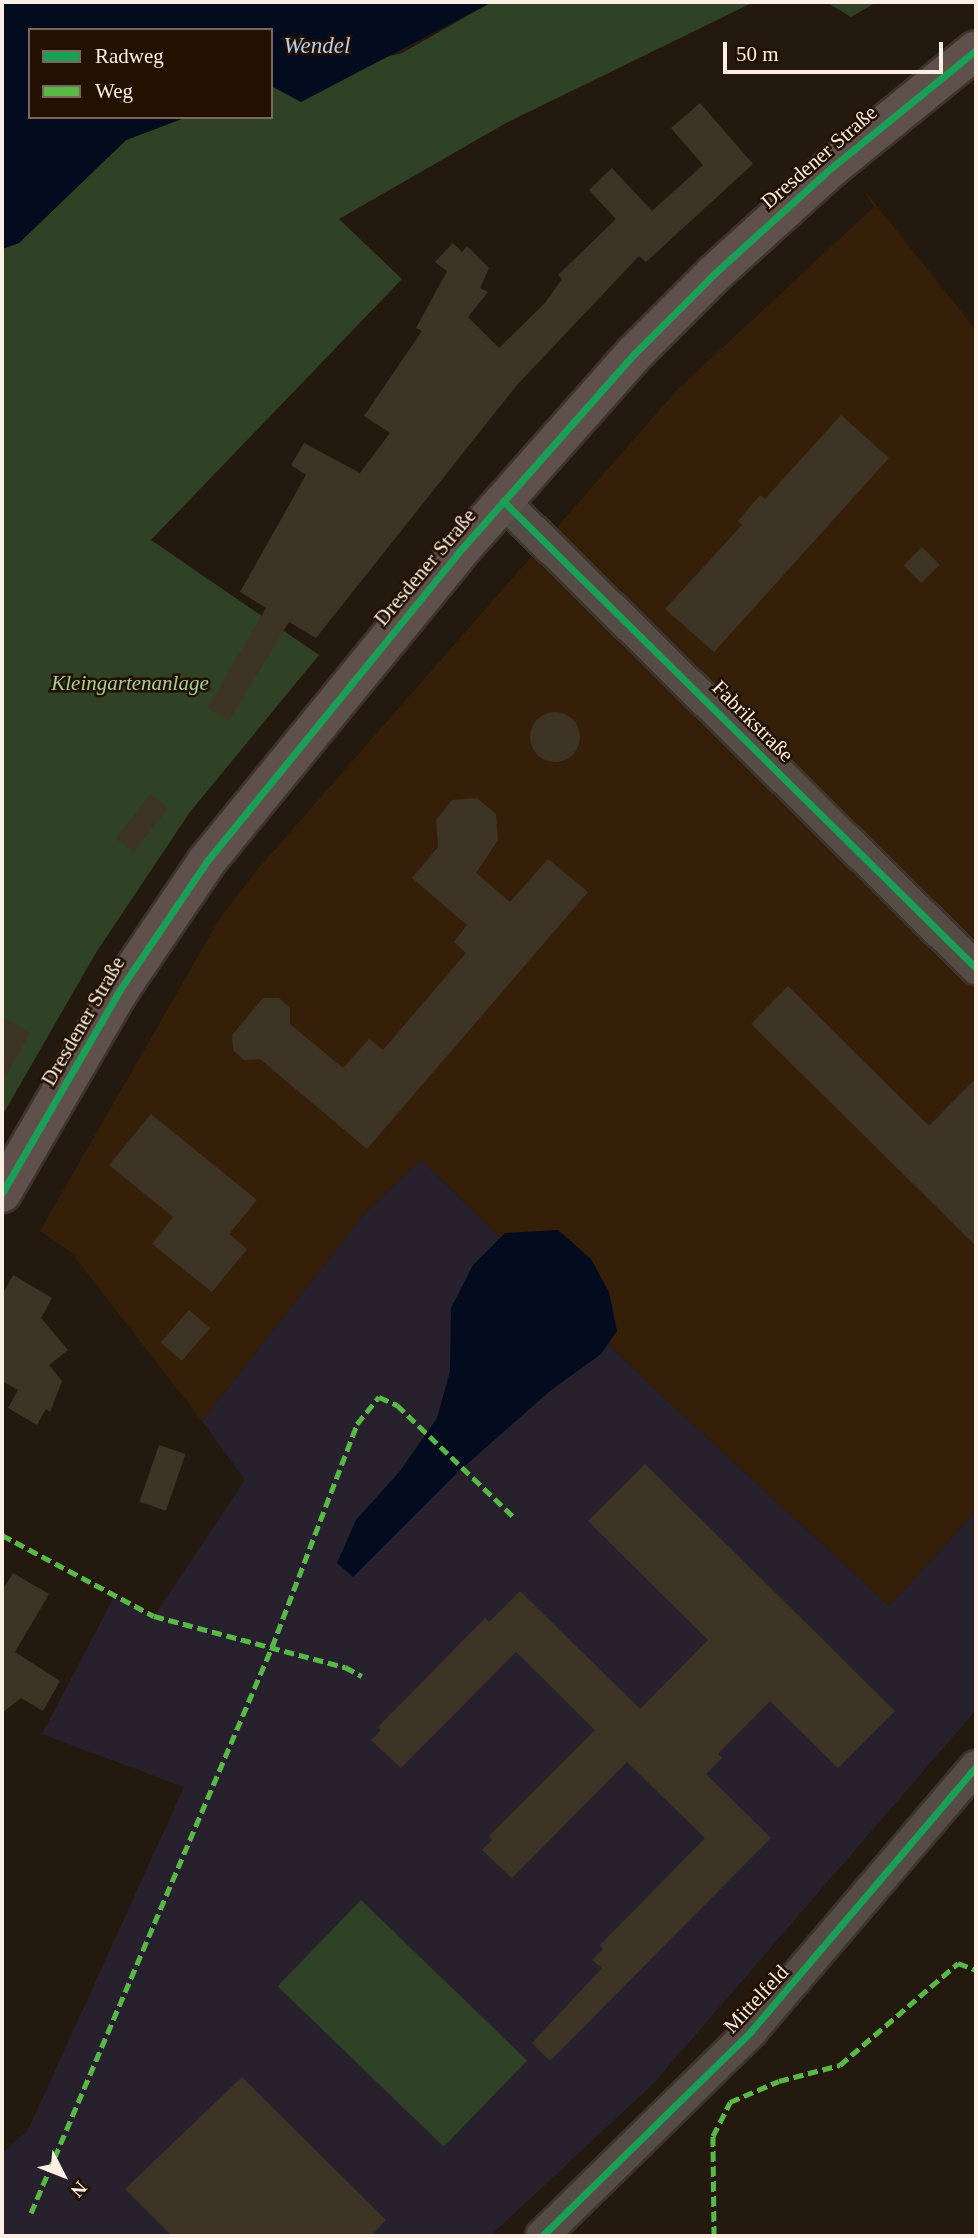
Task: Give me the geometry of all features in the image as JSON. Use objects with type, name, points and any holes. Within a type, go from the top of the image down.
[{"type":"main road","name":"Dresdener Straße","points":[[2,1193],[119,991],[206,861],[503,501],[635,353],[715,273],[831,168],[976,50]]},
{"type":"street","name":"Fabrikstraße","points":[[503,501],[976,968]]},
{"type":"street","name":"Mittelfeld","points":[[542,2236],[751,2031],[976,1767]]},
{"type":"shaded area","points":[[865,191],[976,330],[976,1511],[889,1606],[646,1381],[421,1160],[365,1213],[202,1421],[71,1252],[40,1231],[220,918],[257,870],[678,389],[874,207]]},
{"type":"shaded area","points":[[421,1160],[646,1381],[889,1606],[976,1511],[976,1710],[653,2084],[490,2236],[2,2236],[2,2153],[28,2130],[184,1787],[42,1734],[114,1597],[154,1616],[245,1480],[202,1421],[365,1213]]},
{"type":"green space","name":"Kleingartenanlage","points":[[492,2],[754,2],[506,123],[339,219],[402,279],[151,540],[319,655],[190,812],[97,951],[2,1116],[2,249],[19,243],[126,140],[182,119],[273,119],[273,85],[402,53]]},
{"type":"green space","points":[[826,2],[877,2],[851,17]]},
{"type":"green space","points":[[361,1900],[527,2060],[444,2147],[278,1986]]},
{"type":"water","name":"Wendel","points":[[2,2],[492,2],[301,102],[273,87],[273,28],[28,28],[28,119],[182,119],[126,140],[19,243],[2,249]]},
{"type":"water","points":[[558,1230],[591,1259],[609,1292],[617,1331],[601,1354],[550,1391],[458,1472],[353,1577],[337,1563],[356,1520],[400,1471],[437,1418],[450,1371],[451,1308],[473,1265],[505,1233]]},
{"type":"building","points":[[700,103],[753,164],[646,262],[639,256],[517,385],[316,638],[289,622],[229,721],[207,708],[266,608],[240,592],[306,475],[291,465],[304,443],[360,473],[390,433],[364,416],[422,331],[416,328],[447,271],[435,262],[453,243],[462,252],[467,246],[489,268],[480,288],[488,292],[468,317],[499,348],[545,303],[562,279],[558,275],[616,219],[589,190],[612,168],[652,211],[703,165],[671,128]]},
{"type":"building","points":[[841,415],[889,458],[714,652],[665,609],[742,525],[738,521],[760,495],[765,499]]},
{"type":"building","points":[[922,547],[940,565],[921,583],[904,565]]},
{"type":"building","points":[[555,712],[573,719],[580,737],[573,755],[555,762],[537,755],[530,737],[537,719]]},
{"type":"building","points":[[150,794],[168,808],[134,852],[116,838]]},
{"type":"building","points":[[477,798],[496,814],[498,840],[476,873],[510,902],[548,859],[588,892],[367,1149],[260,1059],[244,1060],[233,1050],[232,1035],[263,998],[279,998],[290,1008],[290,1024],[343,1068],[369,1039],[383,1050],[466,953],[454,942],[467,925],[412,878],[438,847],[436,820],[452,800]]},
{"type":"building","points":[[788,986],[929,1126],[976,1078],[976,1246],[751,1024]]},
{"type":"building","points":[[2,1017],[30,1033],[2,1083]]},
{"type":"building","points":[[151,1114],[257,1200],[229,1234],[247,1249],[212,1292],[152,1244],[173,1217],[109,1165]]},
{"type":"building","points":[[13,1275],[52,1298],[41,1318],[68,1350],[49,1365],[62,1381],[50,1412],[46,1409],[37,1425],[8,1408],[18,1390],[2,1381],[2,1295]]},
{"type":"building","points":[[189,1310],[210,1328],[182,1361],[161,1342]]},
{"type":"building","points":[[159,1445],[185,1454],[166,1511],[139,1502]]},
{"type":"building","points":[[645,1464],[895,1711],[838,1768],[770,1701],[718,1754],[722,1758],[706,1774],[771,1838],[550,2061],[532,2043],[602,1968],[592,1960],[603,1949],[600,1945],[705,1838],[627,1762],[512,1878],[482,1850],[492,1840],[489,1836],[595,1730],[516,1652],[401,1768],[371,1740],[381,1730],[378,1727],[485,1618],[489,1622],[520,1591],[640,1709],[708,1640],[588,1521]]},
{"type":"building","points":[[13,1573],[49,1594],[15,1652],[60,1681],[43,1711],[21,1698],[2,1713],[2,1591]]},
{"type":"building","points":[[242,2077],[386,2220],[371,2236],[172,2236],[125,2189]]},
{"type":"marked path","points":[[31,2213],[272,1647],[357,1424],[379,1397],[397,1405],[515,1518]]},
{"type":"marked path","points":[[2,1535],[154,1616],[345,1667],[362,1676]]},
{"type":"marked path","points":[[714,2236],[713,2136],[730,2102],[779,2081],[840,2065],[958,1963],[976,1970]]},
{"type":"cycle path","points":[[2,1193],[119,991],[207,861],[457,554],[635,353],[715,273],[831,168],[976,50]]},
{"type":"cycle path","points":[[503,501],[976,968]]},
{"type":"cycle path","points":[[542,2236],[751,2031],[976,1767]]}]
